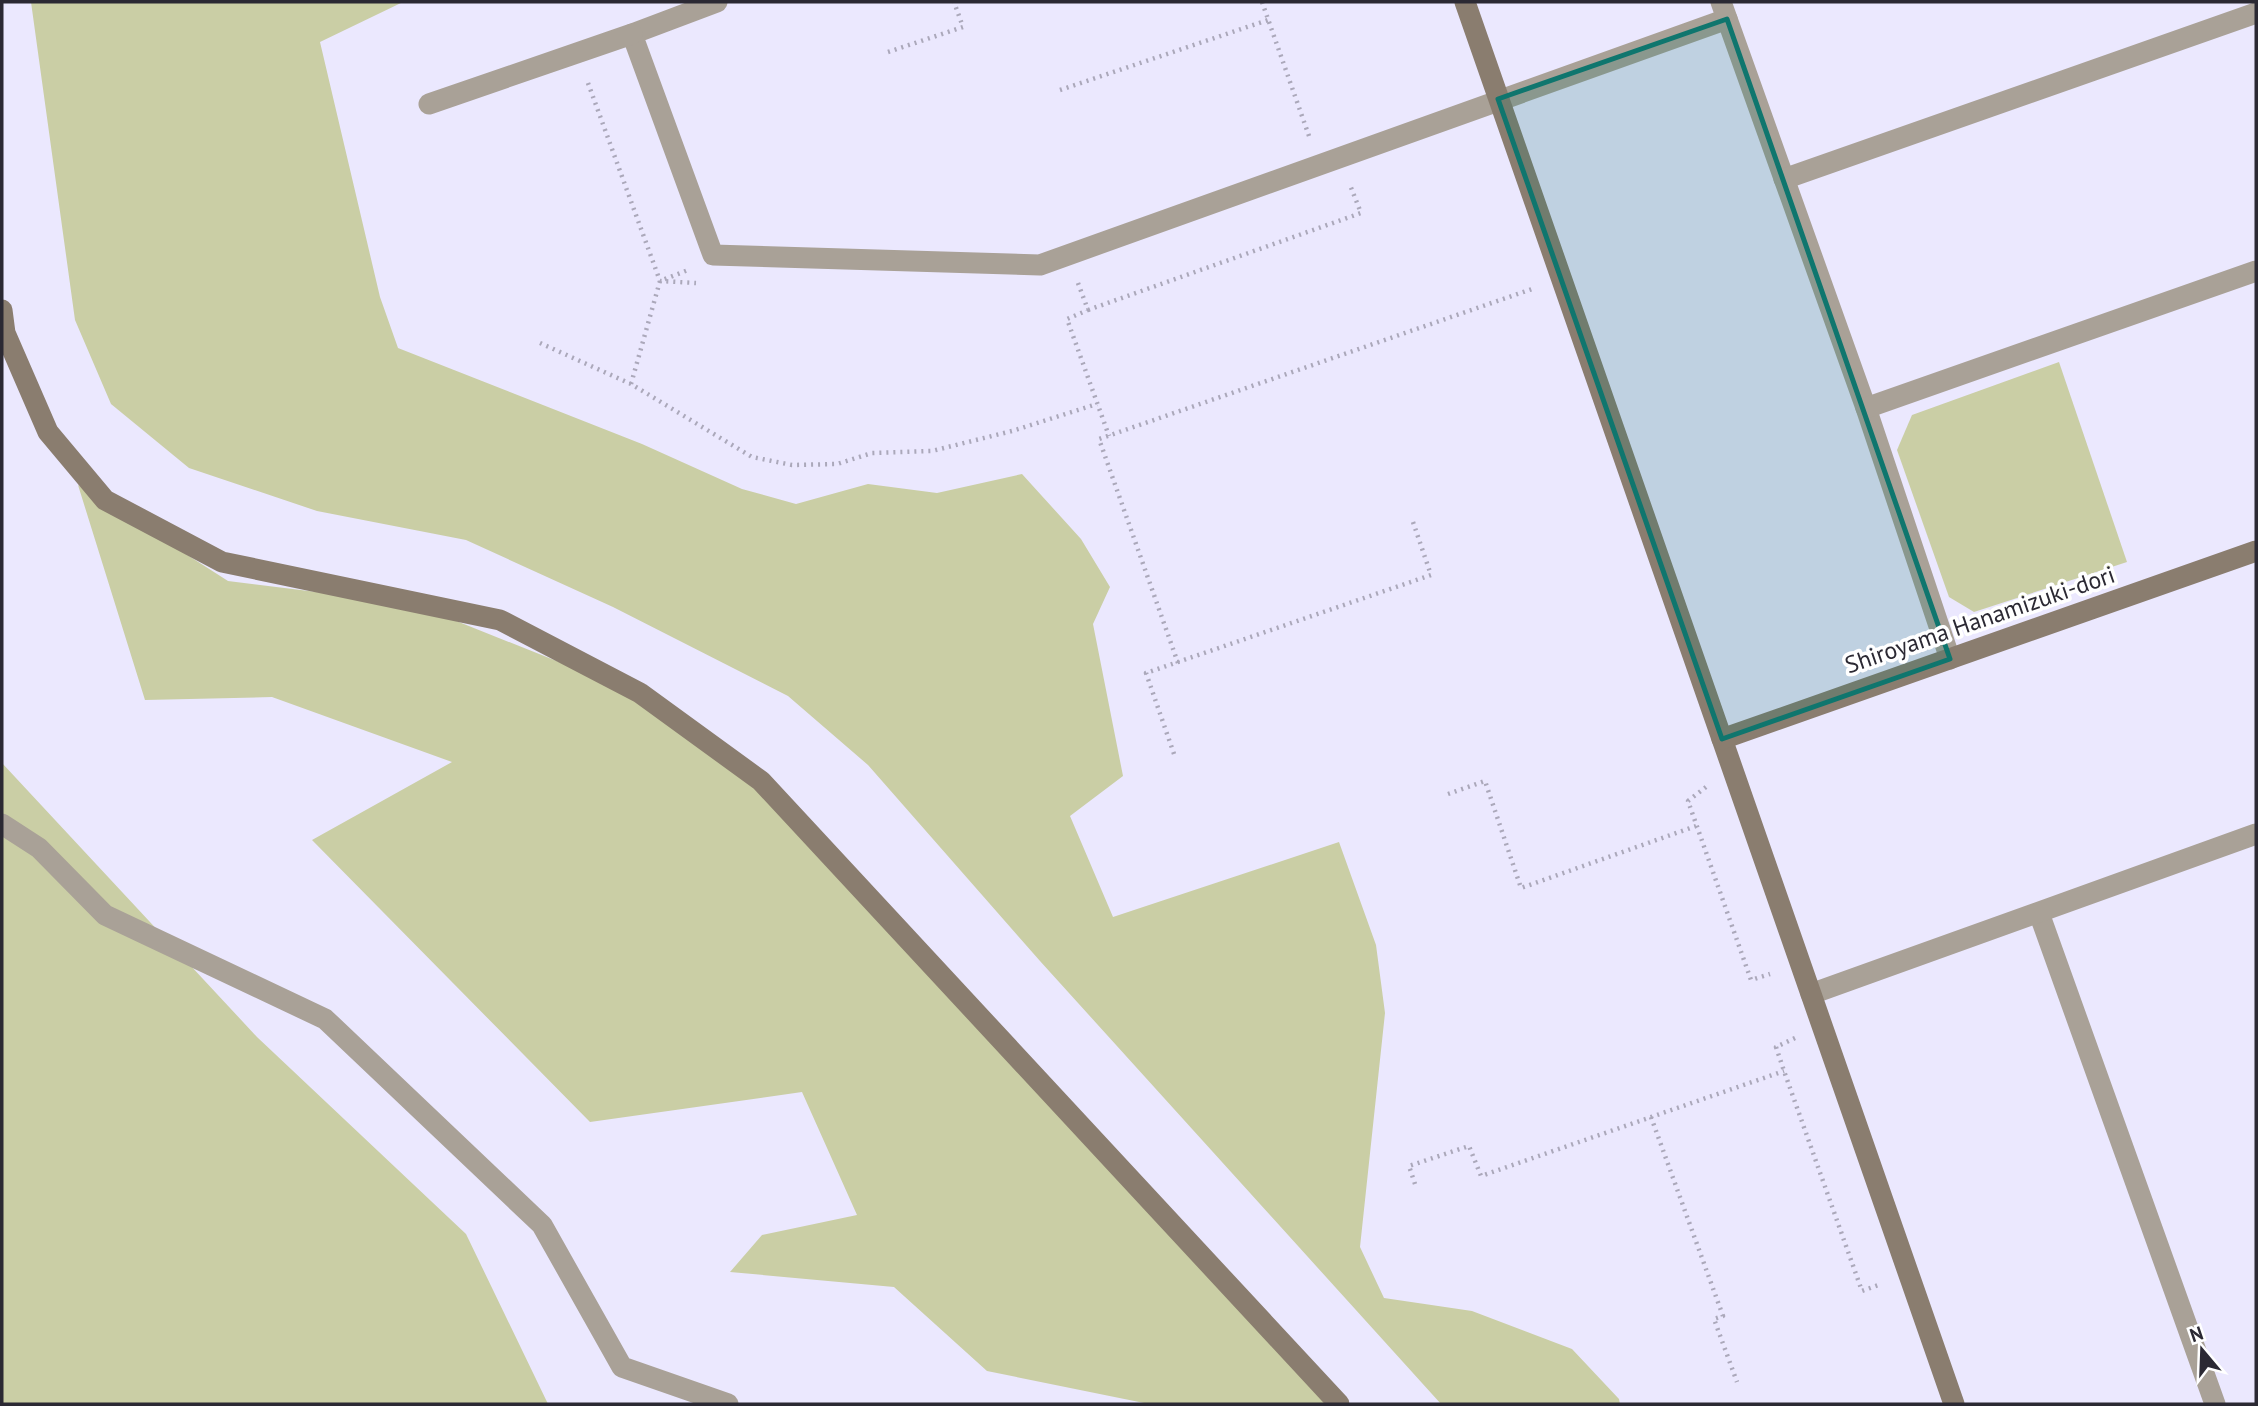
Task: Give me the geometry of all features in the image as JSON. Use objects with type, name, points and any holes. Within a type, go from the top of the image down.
[{"type":"street","points":[[429,104],[717,2]]},
{"type":"street","points":[[1465,2],[1954,1404]]},
{"type":"street","points":[[632,34],[713,255],[1040,265],[1499,99],[1724,10],[1866,408],[1950,659]]},
{"type":"street","points":[[1784,179],[2256,13]]},
{"type":"street","points":[[1866,408],[2256,271]]},
{"type":"street","points":[[2,310],[5,332],[48,432],[105,500],[222,562],[499,620],[640,693],[761,781],[1339,1404]]},
{"type":"street","name":"Shiroyama Hanamizuki-dori","points":[[1722,739],[2256,551]]},
{"type":"street","points":[[2,824],[39,848],[105,915],[325,1019],[541,1226],[622,1367],[728,1404]]},
{"type":"street","points":[[1811,994],[2039,913],[2254,841]]},
{"type":"street","points":[[2039,913],[2215,1404]]},
{"type":"path","points":[[888,52],[962,27],[954,2]]},
{"type":"path","points":[[1262,2],[1319,165]]},
{"type":"path","points":[[1060,90],[1268,20]]},
{"type":"path","points":[[1109,436],[1067,319],[1361,213],[1348,178]]},
{"type":"path","points":[[631,384],[660,281],[697,267],[713,255]]},
{"type":"path","points":[[1068,256],[1088,310]]},
{"type":"path","points":[[1178,663],[1099,439],[1533,288]]},
{"type":"path","points":[[540,343],[631,384],[752,457],[792,466],[837,464],[872,453],[932,451],[1012,431],[1097,404]]},
{"type":"path","points":[[1174,754],[1146,673],[1431,575],[1413,522]]},
{"type":"path","points":[[1448,794],[1485,781],[1521,888],[1696,827]]},
{"type":"path","points":[[1709,784],[1688,801],[1696,827],[1751,980],[1775,972]]},
{"type":"path","points":[[1799,1037],[1776,1047],[1784,1071],[1863,1291],[1886,1282]]},
{"type":"path","points":[[1415,1184],[1409,1166],[1469,1146],[1481,1175],[1784,1071]]},
{"type":"path","points":[[1651,1117],[1723,1316],[1714,1319],[1737,1382]]},
{"type":"highlighted area","points":[[1727,19],[1950,659],[1722,739],[1498,99]]},
{"type":"green space","points":[[31,2],[403,2],[320,42],[380,297],[398,348],[642,444],[742,489],[796,504],[868,484],[937,493],[1022,474],[1081,539],[1110,587],[1093,624],[1123,776],[1070,816],[1113,917],[1339,842],[1376,945],[1385,1013],[1360,1247],[1384,1298],[1472,1311],[1572,1349],[1619,1399],[1620,1404],[1441,1404],[1040,961],[868,765],[788,696],[613,607],[466,540],[317,511],[189,468],[111,404],[75,320]]},
{"type":"green space","points":[[2059,362],[2127,562],[1974,612],[1949,597],[1897,450],[1912,415]]},
{"type":"green space","points":[[78,485],[228,581],[414,604],[594,676],[709,740],[1344,1404],[1149,1404],[987,1371],[894,1287],[730,1272],[762,1235],[857,1215],[802,1092],[590,1122],[312,840],[452,762],[272,697],[145,700]]},
{"type":"green space","points":[[2,763],[257,1037],[466,1234],[548,1404],[2,1404]]}]
